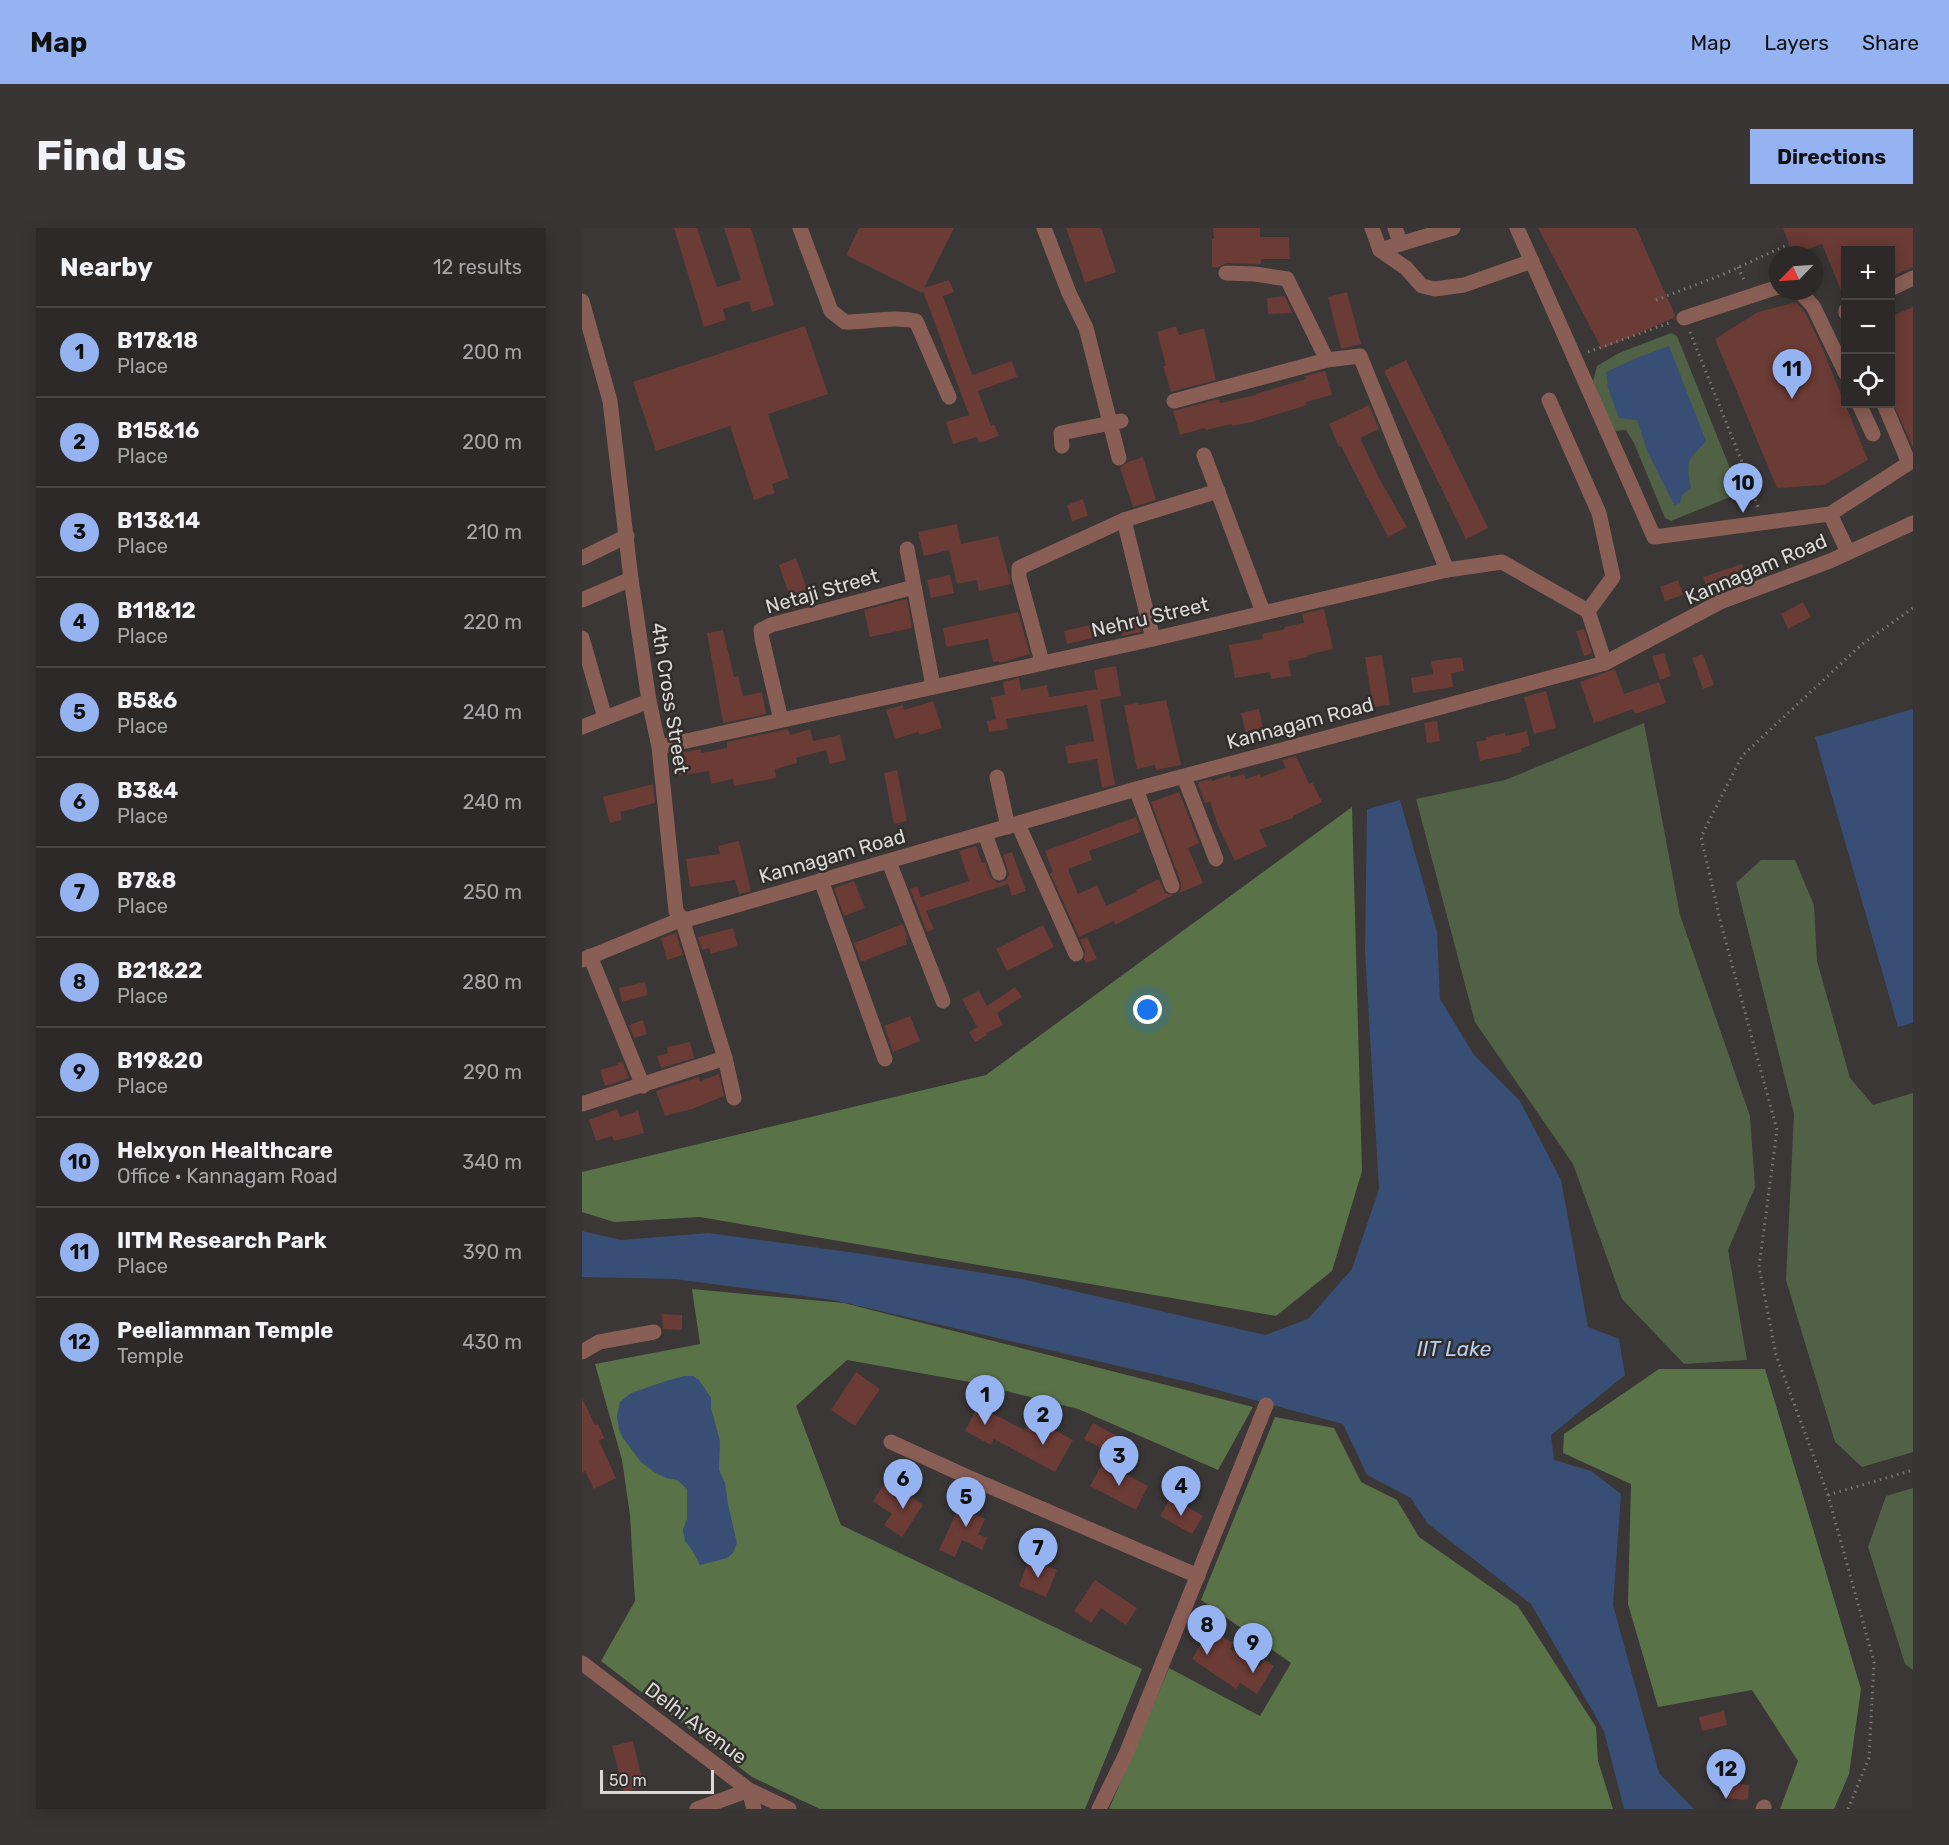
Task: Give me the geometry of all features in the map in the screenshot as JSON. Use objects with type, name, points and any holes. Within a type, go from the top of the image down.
[{"type":"street","points":[[800,228],[831,311],[845,322],[901,318],[916,321],[949,397]]},
{"type":"street","points":[[1044,228],[1069,293],[1086,328],[1090,376],[1116,422],[1119,458]]},
{"type":"street","points":[[1372,228],[1380,250],[1406,268],[1422,286],[1435,289],[1464,285],[1532,261]]},
{"type":"street","points":[[1395,228],[1401,244]]},
{"type":"street","points":[[1380,250],[1453,228]]},
{"type":"street","points":[[1517,228],[1654,537],[1830,514],[1909,463],[1886,408]]},
{"type":"street","points":[[1226,273],[1255,274],[1287,279],[1327,360]]},
{"type":"street","points":[[1895,287],[1913,278]]},
{"type":"street","points":[[1684,318],[1769,290]]},
{"type":"street","points":[[1807,300],[1813,306],[1841,366]]},
{"type":"street","name":"4th Cross Street","points":[[582,301],[610,401],[631,579],[649,701],[659,747],[676,911],[681,919],[725,1058],[734,1098]]},
{"type":"street","points":[[1174,401],[1327,360],[1360,356],[1447,570]]},
{"type":"street","points":[[1549,400],[1599,513],[1613,577],[1588,611],[1605,663]]},
{"type":"street","points":[[1861,408],[1873,434]]},
{"type":"street","points":[[1062,446],[1061,433],[1116,422]]},
{"type":"street","points":[[1204,455],[1263,612]]},
{"type":"street","points":[[1042,662],[1019,577],[1019,568],[1124,520],[1218,491]]},
{"type":"street","points":[[1830,514],[1848,552]]},
{"type":"street","points":[[1124,520],[1153,639]]},
{"type":"street","name":"Kannagam Road","points":[[586,958],[681,919],[689,919],[889,862],[1136,789],[1605,663],[1720,602],[1848,552],[1913,523]]},
{"type":"street","points":[[582,558],[627,536]]},
{"type":"street","points":[[907,549],[933,686]]},
{"type":"street","name":"Nehru Street","points":[[659,747],[1153,639],[1447,570],[1502,562],[1588,611]]},
{"type":"street","points":[[582,600],[631,579]]},
{"type":"street","name":"Netaji Street","points":[[781,720],[761,630],[771,625],[914,587]]},
{"type":"street","points":[[582,638],[605,718]]},
{"type":"street","points":[[582,727],[649,701]]},
{"type":"street","points":[[997,777],[1013,826],[1077,954]]},
{"type":"street","points":[[1184,777],[1216,859]]},
{"type":"street","points":[[1136,789],[1172,886]]},
{"type":"street","points":[[985,834],[999,873]]},
{"type":"street","points":[[889,862],[943,1002]]},
{"type":"street","points":[[821,880],[885,1059]]},
{"type":"street","points":[[586,958],[643,1086]]},
{"type":"street","points":[[582,1104],[725,1058]]},
{"type":"street","points":[[582,1353],[599,1342],[654,1332]]},
{"type":"street","points":[[1099,1809],[1126,1754],[1266,1405]]},
{"type":"street","points":[[891,1442],[1198,1576]]},
{"type":"street","name":"Delhi Avenue","points":[[582,1663],[749,1790],[789,1809]]},
{"type":"street","points":[[697,1809],[749,1790],[754,1809]]},
{"type":"path","points":[[1656,300],[1724,274],[1789,244]]},
{"type":"path","points":[[1575,357],[1684,318],[1744,467],[1763,522]]},
{"type":"path","points":[[1848,1809],[1869,1758],[1874,1662],[1828,1495],[1776,1355],[1759,1268],[1777,1130],[1721,924],[1701,837],[1742,756],[1861,645],[1913,608]]},
{"type":"path","points":[[1828,1495],[1913,1470]]},
{"type":"green space","points":[[1671,333],[1677,336],[1740,493],[1671,521],[1665,518],[1634,443],[1626,430],[1614,431],[1593,381],[1597,366],[1619,353]]},
{"type":"green space","points":[[1644,723],[1680,915],[1750,1116],[1755,1187],[1728,1250],[1747,1360],[1684,1364],[1622,1299],[1573,1164],[1475,1022],[1416,799],[1505,780]]},
{"type":"green space","points":[[1352,807],[1362,1171],[1332,1271],[1276,1316],[700,1217],[614,1222],[582,1212],[582,1172],[986,1075]]},
{"type":"green space","points":[[1761,860],[1795,860],[1814,905],[1817,961],[1850,1078],[1873,1105],[1913,1093],[1913,1452],[1862,1467],[1835,1442],[1786,1280],[1794,1114],[1736,883]]},
{"type":"green space","points":[[692,1289],[844,1303],[1253,1407],[1218,1470],[1078,1409],[970,1382],[847,1360],[796,1406],[841,1525],[1142,1669],[1085,1809],[820,1809],[752,1777],[601,1661],[635,1601],[630,1515],[622,1460],[595,1364],[700,1344]]},
{"type":"green space","points":[[1659,1369],[1765,1369],[1861,1689],[1849,1774],[1834,1809],[1780,1809],[1798,1761],[1752,1690],[1658,1707],[1628,1604],[1631,1484],[1563,1453],[1564,1434]]},
{"type":"green space","points":[[1275,1417],[1334,1428],[1361,1482],[1397,1500],[1419,1537],[1518,1606],[1596,1727],[1598,1761],[1613,1809],[1109,1809],[1169,1668],[1260,1716],[1291,1663],[1201,1600]]},
{"type":"green space","points":[[1913,1488],[1913,1670],[1905,1664],[1868,1547],[1886,1496]]},
{"type":"water","points":[[1669,346],[1706,441],[1690,462],[1691,488],[1682,495],[1680,503],[1674,505],[1648,453],[1637,420],[1619,418],[1608,388],[1606,372]]},
{"type":"water","points":[[1913,709],[1913,1023],[1898,1027],[1815,737]]},
{"type":"water","name":"IIT Lake","points":[[1400,800],[1437,932],[1440,999],[1474,1055],[1520,1101],[1561,1180],[1588,1327],[1619,1339],[1625,1375],[1551,1435],[1554,1460],[1591,1471],[1621,1494],[1613,1605],[1659,1773],[1694,1809],[1624,1809],[1604,1731],[1531,1604],[1427,1523],[1411,1498],[1367,1475],[1343,1424],[1188,1382],[833,1300],[675,1279],[582,1277],[582,1231],[621,1240],[709,1233],[1022,1279],[1265,1335],[1308,1319],[1352,1269],[1379,1189],[1365,951],[1367,809]]},
{"type":"water","points":[[684,1376],[693,1376],[699,1380],[711,1398],[711,1408],[720,1441],[719,1470],[725,1483],[737,1543],[733,1553],[727,1558],[700,1565],[685,1541],[683,1530],[687,1519],[687,1489],[677,1480],[654,1472],[641,1462],[623,1438],[617,1416],[620,1402],[631,1393]]},
{"type":"building","points":[[674,228],[697,228],[717,287],[741,280],[724,228],[751,228],[774,305],[752,312],[749,301],[723,309],[726,320],[704,327]]},
{"type":"building","points":[[859,228],[954,228],[924,288],[949,280],[954,292],[943,296],[972,375],[1012,361],[1017,377],[978,391],[991,426],[994,424],[999,436],[979,443],[977,437],[953,444],[946,422],[969,415],[923,291],[922,293],[846,255]]},
{"type":"building","points":[[1066,228],[1101,228],[1116,272],[1085,283]]},
{"type":"building","points":[[1213,228],[1260,228],[1260,237],[1289,237],[1290,259],[1261,259],[1261,264],[1226,263],[1219,267],[1212,267]]},
{"type":"building","points":[[1538,228],[1636,228],[1675,315],[1674,318],[1602,349]]},
{"type":"building","points":[[1783,228],[1913,228],[1913,267],[1895,275],[1895,246],[1841,246],[1841,290],[1822,244],[1790,246]]},
{"type":"building","points":[[1347,292],[1361,344],[1341,349],[1328,297]]},
{"type":"building","points":[[1285,296],[1292,313],[1268,314],[1267,298]]},
{"type":"building","points":[[1796,302],[1805,312],[1841,394],[1841,408],[1847,408],[1868,460],[1824,485],[1777,488],[1715,339],[1758,312]]},
{"type":"building","points":[[1913,307],[1913,447],[1895,408],[1895,315]]},
{"type":"building","points":[[805,326],[828,394],[768,414],[789,478],[772,484],[775,493],[754,500],[730,426],[656,451],[633,382]]},
{"type":"building","points":[[1176,326],[1179,335],[1204,328],[1216,380],[1171,392],[1163,366],[1166,366],[1157,332]]},
{"type":"building","points":[[1406,360],[1488,528],[1466,539],[1384,371]]},
{"type":"building","points":[[1325,371],[1332,395],[1252,422],[1206,430],[1205,428],[1180,435],[1173,411],[1219,399],[1220,403],[1256,395],[1306,379],[1305,376]]},
{"type":"building","points":[[1369,405],[1379,429],[1360,438],[1379,478],[1407,527],[1388,537],[1329,424]]},
{"type":"building","points":[[1143,457],[1156,500],[1133,507],[1120,468],[1128,462]]},
{"type":"building","points":[[1083,499],[1088,516],[1072,521],[1067,505]]},
{"type":"building","points":[[957,524],[961,544],[998,536],[1011,584],[979,591],[977,580],[957,584],[949,550],[924,556],[918,532]]},
{"type":"building","points":[[796,558],[812,603],[794,609],[779,565]]},
{"type":"building","points":[[1742,564],[1747,579],[1708,592],[1703,577]]},
{"type":"building","points":[[950,575],[954,593],[931,598],[927,580]]},
{"type":"building","points":[[1678,580],[1683,595],[1665,601],[1660,587]]},
{"type":"building","points":[[907,599],[912,628],[870,637],[864,610]]},
{"type":"building","points":[[1803,602],[1811,617],[1788,629],[1781,614]]},
{"type":"building","points":[[1324,609],[1333,649],[1288,661],[1291,676],[1271,679],[1270,672],[1235,678],[1229,645],[1263,639],[1262,634],[1304,623],[1302,614]]},
{"type":"building","points":[[1018,612],[1030,654],[999,663],[999,661],[993,662],[988,639],[946,647],[943,628]]},
{"type":"building","points":[[1139,621],[1141,632],[1122,636],[1120,625]]},
{"type":"building","points":[[1090,625],[1093,638],[1067,644],[1064,631]]},
{"type":"building","points":[[1584,629],[1592,653],[1584,656],[1576,631]]},
{"type":"building","points":[[723,630],[734,677],[738,676],[743,696],[762,692],[766,714],[723,723],[707,633]]},
{"type":"building","points":[[1664,653],[1671,676],[1660,680],[1652,656]]},
{"type":"building","points":[[1703,654],[1714,685],[1703,689],[1692,658]]},
{"type":"building","points":[[1382,655],[1390,705],[1373,707],[1365,657]]},
{"type":"building","points":[[1462,657],[1464,671],[1451,673],[1453,687],[1413,693],[1411,678],[1433,674],[1431,661]]},
{"type":"building","points":[[1116,666],[1121,696],[1100,700],[1115,785],[1102,788],[1097,759],[1068,764],[1065,746],[1094,741],[1087,705],[1006,719],[1008,729],[989,732],[987,721],[996,719],[991,697],[1005,695],[1003,682],[1019,678],[1021,690],[1047,685],[1049,697],[1097,689],[1094,670]]},
{"type":"building","points":[[1615,669],[1624,694],[1659,682],[1666,703],[1635,714],[1633,709],[1594,723],[1580,682]]},
{"type":"building","points":[[1546,691],[1556,728],[1534,734],[1524,697]]},
{"type":"building","points":[[1166,700],[1181,765],[1156,770],[1155,765],[1137,769],[1124,705]]},
{"type":"building","points":[[933,701],[942,728],[920,735],[918,732],[895,739],[886,710],[903,705],[904,710]]},
{"type":"building","points":[[1259,709],[1265,738],[1248,742],[1241,713]]},
{"type":"building","points":[[1437,721],[1440,741],[1427,743],[1424,723]]},
{"type":"building","points":[[788,729],[790,735],[810,729],[813,741],[840,735],[846,760],[830,764],[826,750],[796,758],[797,763],[775,769],[776,778],[734,786],[733,779],[711,784],[709,771],[675,776],[672,754],[701,749],[701,753],[727,748],[727,742]]},
{"type":"building","points":[[1527,731],[1530,746],[1521,748],[1522,752],[1480,761],[1476,742],[1486,740],[1486,737],[1505,733],[1506,736]]},
{"type":"building","points":[[1296,756],[1309,784],[1312,782],[1322,802],[1293,818],[1259,830],[1267,846],[1235,861],[1218,826],[1210,802],[1205,803],[1199,782],[1211,779],[1212,781],[1230,775],[1231,778],[1244,774],[1246,779],[1260,774],[1261,777],[1286,768],[1282,760]]},
{"type":"building","points":[[897,770],[907,821],[894,824],[884,773]]},
{"type":"building","points":[[653,784],[655,803],[620,812],[622,820],[610,823],[603,797]]},
{"type":"building","points":[[1179,792],[1199,843],[1188,848],[1203,883],[1179,893],[1181,883],[1151,802]]},
{"type":"building","points":[[1136,817],[1141,832],[1089,851],[1092,860],[1068,869],[1078,894],[1097,885],[1106,906],[1159,879],[1165,893],[1173,895],[1115,925],[1114,921],[1079,937],[1050,873],[1053,872],[1045,851]]},
{"type":"building","points":[[739,841],[751,891],[739,894],[735,880],[690,887],[686,859],[720,854],[718,846]]},
{"type":"building","points":[[976,846],[990,877],[998,883],[1006,880],[1009,874],[1003,855],[1012,852],[1026,891],[1012,896],[1008,884],[926,911],[934,929],[927,932],[910,889],[917,886],[921,897],[969,881],[959,851]]},
{"type":"building","points":[[854,881],[865,908],[844,916],[834,888]]},
{"type":"building","points":[[903,924],[908,939],[907,944],[861,962],[854,943]]},
{"type":"building","points":[[1043,925],[1054,947],[1007,971],[996,949]]},
{"type":"building","points":[[733,928],[738,946],[711,954],[709,948],[702,950],[698,937]]},
{"type":"building","points":[[676,933],[683,955],[667,960],[661,938]]},
{"type":"building","points":[[1087,937],[1097,959],[1086,963],[1085,951],[1080,940]]},
{"type":"building","points":[[645,982],[648,995],[622,1002],[619,988]]},
{"type":"building","points":[[1015,987],[1022,997],[997,1013],[1003,1025],[986,1033],[987,1035],[975,1042],[969,1032],[977,1027],[962,999],[979,991],[987,1006]]},
{"type":"building","points":[[910,1016],[920,1041],[893,1052],[884,1026]]},
{"type":"building","points":[[643,1020],[647,1034],[634,1038],[629,1025]]},
{"type":"building","points":[[690,1042],[694,1058],[661,1068],[657,1056],[668,1053],[667,1047]]},
{"type":"building","points":[[622,1061],[629,1078],[605,1086],[600,1070],[618,1065],[617,1063]]},
{"type":"building","points":[[719,1074],[724,1096],[692,1109],[665,1116],[656,1091],[699,1077],[700,1081]]},
{"type":"building","points":[[617,1109],[620,1117],[638,1111],[644,1133],[614,1141],[612,1136],[596,1141],[589,1120]]},
{"type":"building","points":[[662,1314],[682,1315],[682,1330],[663,1329]]},
{"type":"building","points":[[856,1372],[880,1389],[855,1426],[831,1410]]},
{"type":"building","points":[[582,1398],[604,1438],[599,1441],[616,1478],[594,1489],[585,1471],[582,1473]]},
{"type":"building","points":[[978,1406],[1024,1430],[1031,1417],[1073,1440],[1055,1472],[994,1439],[991,1445],[965,1431]]},
{"type":"building","points":[[1093,1423],[1119,1437],[1110,1453],[1084,1439]]},
{"type":"building","points":[[1103,1462],[1148,1486],[1136,1510],[1090,1486]]},
{"type":"building","points":[[887,1480],[923,1505],[902,1537],[884,1525],[892,1514],[873,1501]]},
{"type":"building","points":[[1171,1497],[1203,1516],[1192,1534],[1160,1516]]},
{"type":"building","points":[[959,1507],[985,1519],[978,1534],[987,1538],[982,1550],[962,1540],[955,1557],[939,1550]]},
{"type":"building","points":[[1029,1559],[1057,1570],[1046,1597],[1019,1586]]},
{"type":"building","points":[[1095,1580],[1137,1608],[1126,1625],[1101,1608],[1091,1623],[1074,1611]]},
{"type":"building","points":[[1218,1634],[1233,1643],[1230,1649],[1259,1667],[1264,1660],[1274,1666],[1257,1694],[1240,1683],[1236,1689],[1192,1659],[1201,1644],[1212,1646]]},
{"type":"building","points":[[1724,1711],[1727,1725],[1702,1731],[1699,1717]]},
{"type":"building","points":[[633,1741],[644,1786],[624,1792],[612,1746]]},
{"type":"building","points":[[1725,1783],[1749,1785],[1748,1800],[1724,1798]]},
{"type":"place","name":"IITM Research Park","points":[[1792,399]]},
{"type":"place","name":"Helxyon Healthcare","points":[[1743,513]]},
{"type":"place","name":"B17&18","points":[[985,1425]]},
{"type":"place","name":"B15&16","points":[[1043,1445]]},
{"type":"place","name":"B13&14","points":[[1119,1486]]},
{"type":"place","name":"B3&4","points":[[903,1509]]},
{"type":"place","name":"B11&12","points":[[1181,1516]]},
{"type":"place","name":"B5&6","points":[[966,1527]]},
{"type":"place","name":"B7&8","points":[[1038,1578]]},
{"type":"place","name":"B21&22","points":[[1207,1655]]},
{"type":"place","name":"B19&20","points":[[1253,1673]]},
{"type":"place","name":"Peeliamman Temple","points":[[1726,1799]]}]
